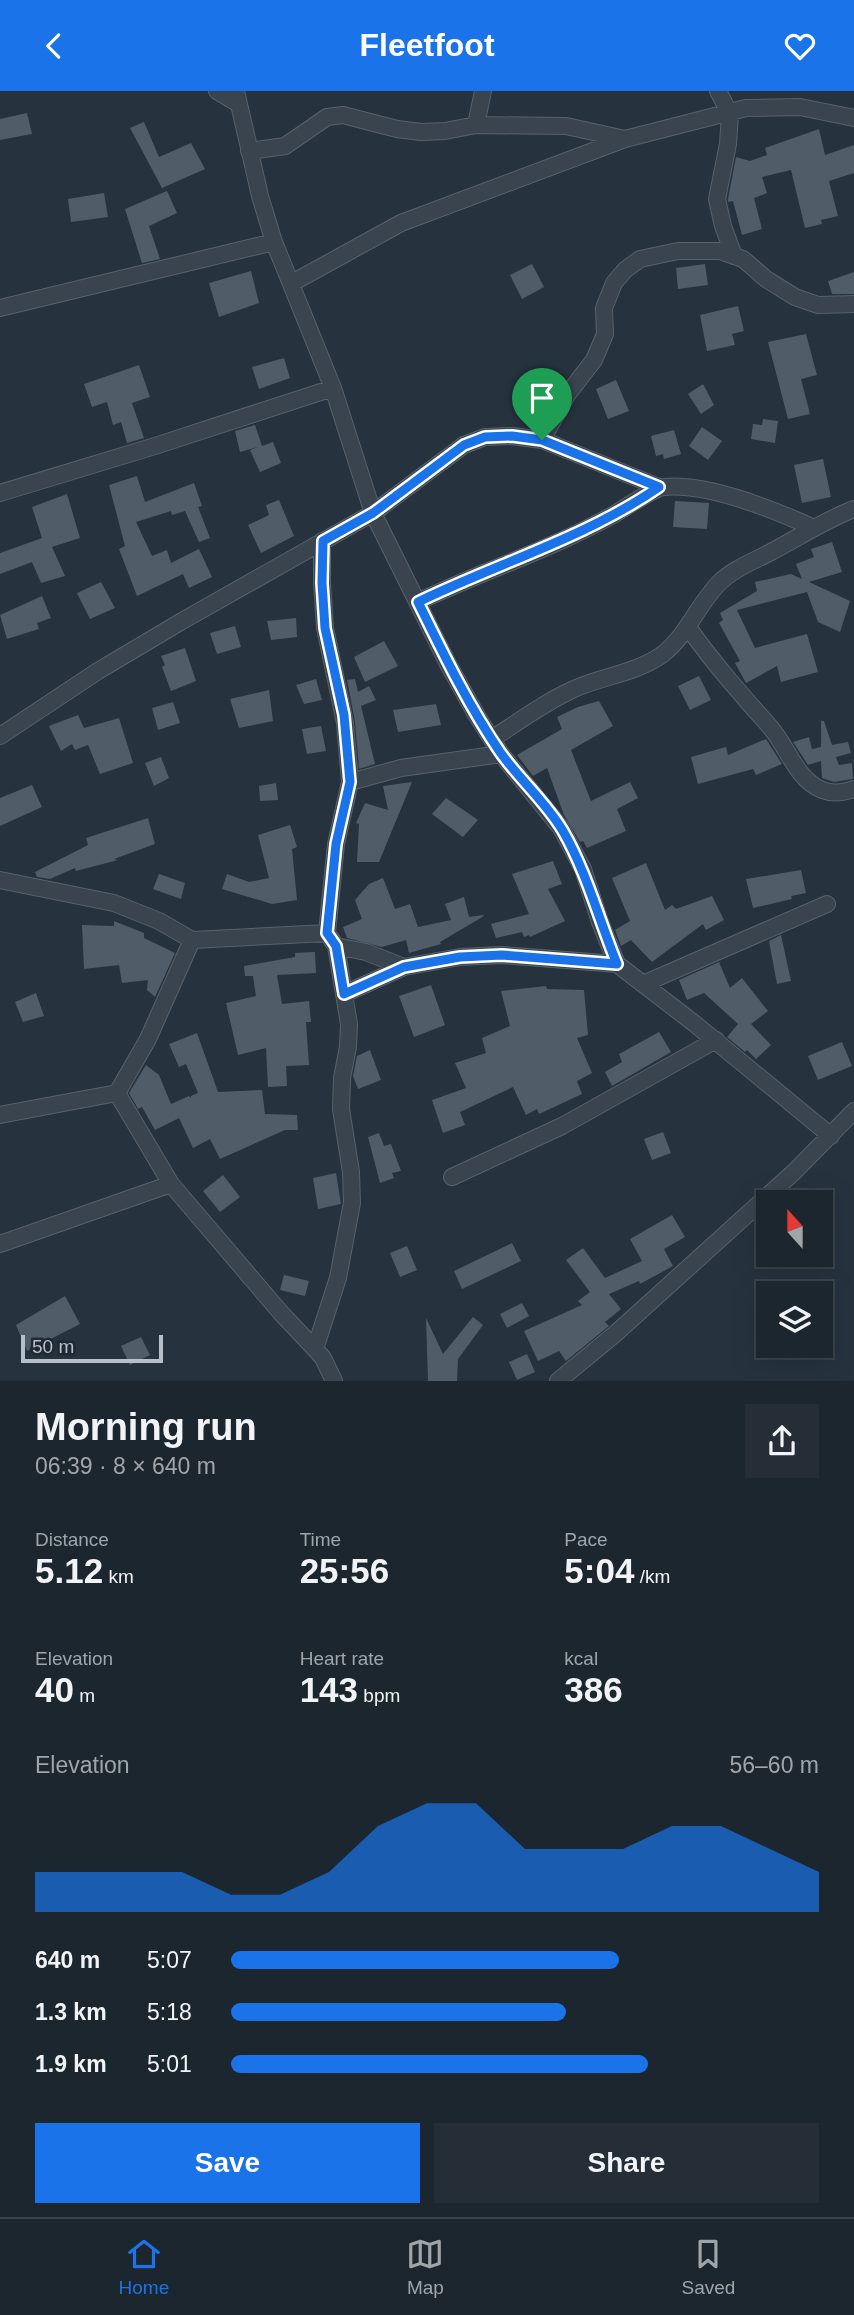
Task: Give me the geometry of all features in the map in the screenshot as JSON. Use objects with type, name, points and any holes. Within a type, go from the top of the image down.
[{"type":"street","points":[[217,91],[237,97],[274,242],[332,388],[373,513],[448,664],[492,739],[561,828],[583,869],[617,964],[716,1040],[831,1136]]},
{"type":"street","points":[[476,125],[483,91]]},
{"type":"street","points":[[718,91],[730,114],[728,144],[718,199],[723,226],[734,256]]},
{"type":"street","points":[[292,283],[401,223],[625,139],[747,109],[800,107],[854,118]]},
{"type":"street","points":[[249,151],[285,146],[327,117],[343,115],[397,129],[421,132],[476,125],[566,126],[625,139]]},
{"type":"street","points":[[0,307],[274,242]]},
{"type":"street","points":[[542,440],[567,395],[594,360],[605,334],[604,308],[614,282],[640,259],[678,251],[720,251],[743,259],[766,279],[795,297],[818,305],[854,304]]},
{"type":"street","points":[[0,493],[332,388]]},
{"type":"street","points":[[0,736],[109,665],[373,513],[464,445],[485,437],[512,436],[542,440],[659,487],[698,489],[746,501],[812,527]]},
{"type":"street","points":[[418,602],[598,523],[659,487]]},
{"type":"street","points":[[492,739],[570,690],[634,669],[663,653],[688,627],[718,584],[742,566],[812,527],[854,509]]},
{"type":"street","points":[[316,1349],[338,1278],[352,1203],[351,1172],[341,1109],[349,1024],[332,940],[336,844],[350,782],[344,715],[325,628],[323,541]]},
{"type":"street","points":[[688,627],[747,704],[773,730],[807,780],[823,791],[845,793],[854,789]]},
{"type":"street","points":[[350,782],[401,768],[501,754]]},
{"type":"street","points":[[0,880],[114,903],[159,921],[192,940],[273,934],[332,940],[404,967]]},
{"type":"street","points":[[643,985],[827,904]]},
{"type":"street","points":[[0,1115],[117,1093],[148,1039],[192,940]]},
{"type":"street","points":[[344,994],[404,967],[460,957],[502,955],[617,964]]},
{"type":"street","points":[[452,1178],[562,1126],[716,1040]]},
{"type":"street","points":[[117,1093],[171,1184],[281,1313],[316,1349],[334,1381]]},
{"type":"street","points":[[558,1381],[615,1334],[831,1136],[854,1111]]},
{"type":"street","points":[[0,1244],[171,1184]]},
{"type":"building","points":[[27,113],[32,134],[0,140],[0,119]]},
{"type":"building","points":[[144,122],[159,157],[191,143],[205,169],[162,188],[130,128]]},
{"type":"building","points":[[819,129],[825,155],[854,145],[854,173],[829,181],[838,216],[805,228],[791,170],[762,177],[767,193],[754,198],[762,229],[742,235],[733,201],[728,202],[736,157],[750,161],[767,155],[765,148]]},
{"type":"building","points":[[167,191],[177,213],[149,226],[160,259],[142,263],[125,209]]},
{"type":"building","points":[[104,193],[108,217],[71,222],[68,199]]},
{"type":"building","points":[[532,264],[544,287],[522,299],[510,275]]},
{"type":"building","points":[[705,264],[708,285],[678,289],[676,268]]},
{"type":"building","points":[[251,271],[259,303],[219,317],[209,283]]},
{"type":"building","points":[[854,272],[854,294],[832,294],[828,281]]},
{"type":"building","points":[[738,306],[744,331],[732,334],[735,345],[707,351],[700,315]]},
{"type":"building","points":[[806,334],[817,375],[801,379],[810,414],[788,419],[768,342]]},
{"type":"building","points":[[284,358],[290,378],[259,389],[252,367]]},
{"type":"building","points":[[139,365],[150,397],[132,403],[144,438],[127,443],[121,422],[113,425],[107,402],[92,407],[84,384]]},
{"type":"building","points":[[616,380],[629,411],[608,419],[596,389]]},
{"type":"building","points":[[703,384],[714,405],[701,414],[688,394]]},
{"type":"building","points":[[763,419],[778,421],[775,443],[751,439],[753,424],[762,425]]},
{"type":"building","points":[[255,425],[262,446],[273,442],[281,463],[260,472],[250,450],[258,447],[240,452],[235,431]]},
{"type":"building","points":[[702,427],[722,441],[708,460],[689,446]]},
{"type":"building","points":[[674,430],[681,454],[664,459],[663,454],[656,456],[651,436]]},
{"type":"building","points":[[823,459],[831,497],[802,503],[794,465]]},
{"type":"building","points":[[137,476],[145,502],[194,483],[202,506],[198,507],[210,538],[199,542],[185,511],[172,515],[171,511],[136,522],[152,556],[167,550],[171,563],[199,549],[212,577],[189,588],[183,574],[137,596],[119,549],[125,546],[109,485]]},
{"type":"building","points":[[67,494],[80,538],[52,547],[65,576],[41,583],[32,562],[0,574],[0,553],[42,538],[32,507]]},
{"type":"building","points":[[279,500],[294,536],[261,553],[248,525],[269,515],[266,505]]},
{"type":"building","points":[[675,501],[709,503],[707,529],[673,527]]},
{"type":"building","points":[[832,542],[842,572],[809,582],[850,601],[840,632],[818,622],[807,592],[737,610],[755,648],[807,634],[818,672],[781,682],[777,666],[746,683],[735,663],[740,661],[719,623],[723,620],[720,613],[757,591],[755,582],[791,574],[802,579],[796,564],[814,557],[811,549]]},
{"type":"building","points":[[101,582],[115,608],[90,619],[77,593]]},
{"type":"building","points":[[42,596],[51,618],[37,623],[39,629],[7,639],[0,615]]},
{"type":"building","points":[[296,618],[297,637],[271,640],[267,621]]},
{"type":"building","points":[[235,626],[241,647],[217,654],[210,633]]},
{"type":"building","points":[[384,641],[398,666],[365,682],[354,657]]},
{"type":"building","points":[[185,648],[196,681],[171,691],[161,656]]},
{"type":"building","points":[[699,676],[711,700],[690,710],[678,686]]},
{"type":"building","points":[[316,679],[322,700],[304,704],[296,685]]},
{"type":"building","points":[[355,679],[358,692],[369,686],[376,700],[361,706],[375,764],[359,769],[355,722],[347,680]]},
{"type":"building","points":[[269,690],[273,721],[239,728],[230,699]]},
{"type":"building","points":[[599,701],[613,726],[571,750],[591,801],[630,782],[638,798],[617,809],[626,831],[587,848],[583,841],[580,842],[564,815],[547,768],[533,776],[517,755],[562,729],[557,717]]},
{"type":"building","points":[[173,702],[180,723],[158,730],[152,708]]},
{"type":"building","points":[[436,704],[441,725],[398,732],[393,710]]},
{"type":"building","points":[[78,715],[84,728],[119,718],[133,763],[100,774],[88,745],[75,750],[72,744],[61,751],[49,726]]},
{"type":"building","points":[[821,721],[824,721],[832,745],[848,742],[851,753],[836,757],[839,765],[852,763],[853,779],[834,782],[822,778],[821,761],[808,765],[793,742],[809,737],[812,749],[821,747]]},
{"type":"building","points":[[321,726],[326,751],[307,754],[302,729]]},
{"type":"building","points":[[766,739],[782,764],[756,775],[753,769],[698,784],[691,757],[726,747],[728,755]]},
{"type":"building","points":[[161,757],[169,778],[154,786],[145,763]]},
{"type":"building","points":[[412,782],[379,862],[357,862],[359,824],[356,823],[365,803],[388,810],[383,786]]},
{"type":"building","points":[[276,783],[278,800],[260,801],[259,786]]},
{"type":"building","points":[[32,785],[42,807],[0,826],[0,798]]},
{"type":"building","points":[[446,798],[478,820],[463,837],[432,814]]},
{"type":"building","points":[[148,818],[155,844],[114,859],[118,860],[76,871],[75,868],[50,879],[37,877],[35,872],[88,845],[86,838]]},
{"type":"building","points":[[290,825],[297,847],[292,849],[297,900],[272,904],[222,889],[227,874],[249,882],[269,878],[258,835]]},
{"type":"building","points":[[553,861],[562,884],[548,889],[565,921],[530,937],[524,937],[522,932],[496,938],[491,924],[529,914],[512,874]]},
{"type":"building","points":[[646,863],[665,910],[672,905],[676,909],[712,896],[724,920],[706,930],[703,924],[652,962],[631,940],[621,946],[615,930],[630,921],[612,878]]},
{"type":"building","points":[[801,870],[806,893],[753,908],[746,879]]},
{"type":"building","points":[[159,874],[185,883],[181,899],[153,889]]},
{"type":"building","points":[[383,878],[395,909],[410,904],[418,927],[451,920],[445,904],[464,897],[469,917],[484,916],[440,942],[441,944],[409,953],[406,940],[382,947],[347,938],[343,927],[362,919],[355,900],[369,884]]},
{"type":"building","points":[[114,921],[144,933],[144,938],[175,953],[155,997],[147,990],[148,980],[122,983],[119,965],[84,969],[82,925],[114,926]]},
{"type":"building","points":[[781,935],[791,981],[777,984],[769,941]]},
{"type":"building","points":[[315,952],[316,973],[277,975],[282,1004],[309,1001],[311,1022],[306,1022],[309,1065],[286,1066],[287,1086],[268,1087],[266,1048],[238,1055],[226,1003],[256,996],[253,976],[245,976],[244,966],[295,957],[295,953]]},
{"type":"building","points":[[719,962],[730,988],[742,978],[768,1011],[751,1024],[771,1045],[756,1059],[727,1037],[738,1024],[704,993],[687,1000],[679,980]]},
{"type":"building","points":[[431,985],[445,1025],[414,1037],[399,996]]},
{"type":"building","points":[[546,986],[547,989],[584,990],[588,1035],[577,1038],[592,1073],[577,1081],[582,1094],[539,1114],[537,1109],[526,1115],[513,1087],[460,1112],[465,1125],[443,1133],[432,1100],[466,1088],[455,1063],[486,1053],[482,1038],[510,1026],[501,991]]},
{"type":"building","points":[[36,993],[44,1016],[23,1022],[15,1002]]},
{"type":"building","points":[[659,1032],[671,1052],[612,1086],[605,1072],[622,1062],[619,1054]]},
{"type":"building","points":[[197,1033],[218,1092],[262,1090],[265,1114],[297,1115],[298,1130],[285,1130],[220,1159],[210,1139],[193,1148],[179,1118],[155,1130],[142,1107],[138,1109],[129,1093],[146,1065],[159,1075],[171,1104],[198,1093],[186,1064],[179,1067],[169,1044]]},
{"type":"building","points":[[842,1042],[852,1066],[818,1080],[808,1056]]},
{"type":"building","points":[[370,1050],[381,1080],[358,1089],[353,1076],[357,1056]]},
{"type":"building","points":[[663,1132],[671,1153],[652,1160],[644,1139]]},
{"type":"building","points":[[379,1133],[384,1146],[391,1144],[401,1171],[392,1173],[394,1178],[380,1183],[368,1137]]},
{"type":"building","points":[[336,1173],[341,1204],[318,1209],[313,1178]]},
{"type":"building","points":[[223,1175],[240,1197],[220,1212],[203,1191]]},
{"type":"building","points":[[672,1215],[685,1237],[664,1249],[673,1266],[640,1284],[639,1281],[609,1294],[621,1309],[605,1322],[609,1326],[566,1361],[559,1351],[538,1361],[524,1331],[582,1305],[578,1301],[590,1292],[566,1260],[583,1248],[605,1278],[642,1261],[630,1239]]},
{"type":"building","points":[[512,1243],[521,1261],[462,1289],[454,1271]]},
{"type":"building","points":[[407,1246],[417,1270],[400,1277],[390,1253]]},
{"type":"building","points":[[284,1275],[309,1281],[305,1296],[280,1290]]},
{"type":"building","points":[[65,1296],[80,1324],[27,1351],[16,1325]]},
{"type":"building","points":[[522,1303],[529,1316],[507,1328],[500,1314]]},
{"type":"building","points":[[473,1317],[483,1325],[458,1359],[457,1381],[428,1381],[426,1318],[443,1354]]},
{"type":"building","points":[[141,1337],[150,1355],[130,1365],[121,1346]]},
{"type":"building","points":[[527,1354],[535,1372],[517,1380],[509,1362]]},
{"type":"route","points":[[512,436],[542,440],[659,487],[598,523],[418,602],[448,664],[501,754],[561,828],[583,869],[617,964],[502,955],[460,957],[404,967],[344,994],[336,946],[327,933],[336,844],[350,782],[344,715],[325,628],[323,541],[373,513],[464,445],[485,437],[512,436]]}]
